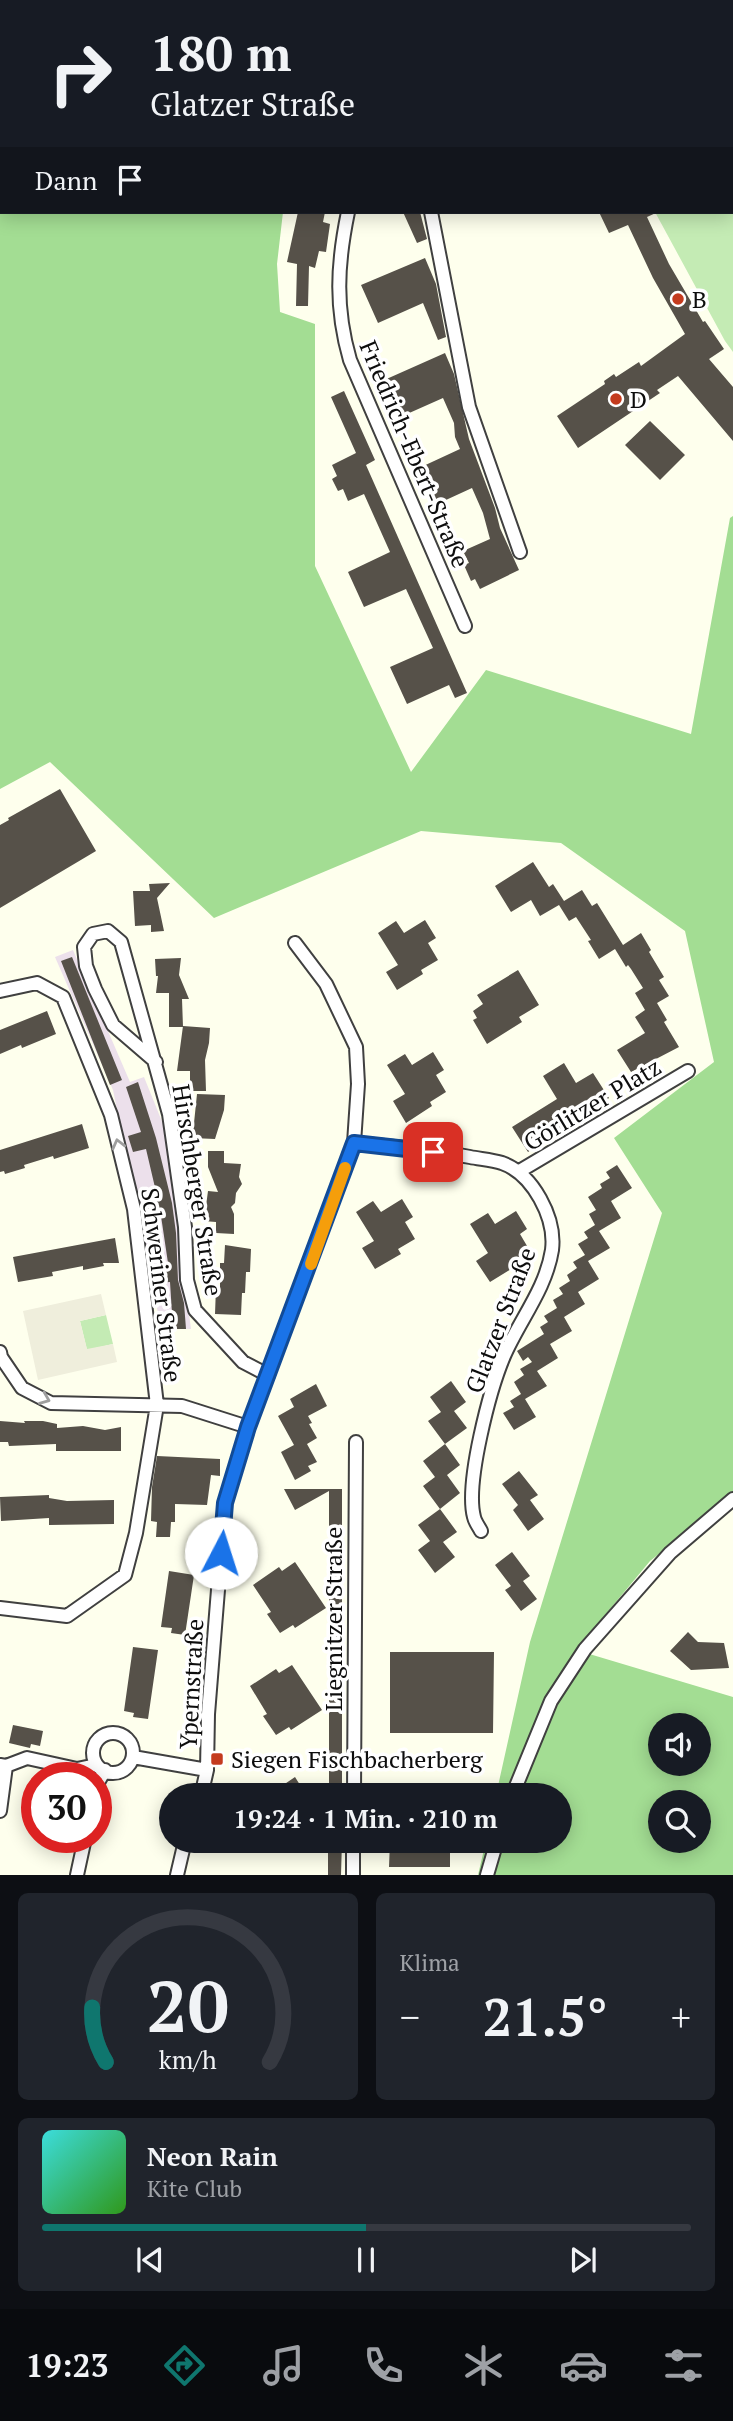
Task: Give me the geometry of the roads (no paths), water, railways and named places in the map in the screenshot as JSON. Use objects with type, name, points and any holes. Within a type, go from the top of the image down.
[{"type":"street","name":"Friedrich-Ebert-Straße","points":[[348,214],[341,246],[338,289],[342,331],[350,360],[465,626]]},
{"type":"street","points":[[431,214],[469,407],[520,552]]},
{"type":"street","name":"Hirschberger Straße","points":[[156,1062],[113,1025],[95,989],[86,966],[84,947],[93,934],[108,931],[121,942],[156,1062],[169,1114],[186,1227],[187,1280],[195,1310],[243,1362],[268,1375]]},
{"type":"street","name":"Ypernstraße","points":[[204,1783],[225,1503],[248,1427],[354,1143],[359,1084],[356,1047],[326,984],[295,943]]},
{"type":"street","name":"Schweriner Straße","points":[[0,991],[37,983],[63,997],[111,1115],[134,1209],[157,1405]]},
{"type":"street","name":"Görlitzer Platz","points":[[518,1172],[688,1071]]},
{"type":"street","points":[[354,1143],[459,1155],[502,1163],[518,1172]]},
{"type":"street","name":"Glatzer Straße","points":[[481,1531],[474,1516],[474,1476],[482,1429],[503,1357],[545,1276],[552,1247],[549,1221],[536,1192],[518,1172]]},
{"type":"street","name":"Schweriner Straße","points":[[0,1352],[22,1388],[51,1403],[182,1406],[248,1427]]},
{"type":"street","points":[[0,1608],[67,1616],[125,1575],[136,1533],[157,1405]]},
{"type":"street","name":"Liegnitzer Straße","points":[[354,1783],[356,1443]]},
{"type":"street","points":[[517,1783],[551,1701],[585,1649],[670,1553],[733,1499]]},
{"type":"street","points":[[98,1762],[92,1749],[100,1736],[113,1732],[127,1737],[132,1746],[133,1757],[126,1768],[112,1772]]},
{"type":"street","points":[[133,1757],[207,1770]]},
{"type":"street","points":[[0,1811],[3,1766],[27,1758],[45,1762]]},
{"type":"street","points":[[77,1875],[82,1853]]},
{"type":"street","points":[[177,1875],[182,1853]]},
{"type":"street","points":[[353,1853],[353,1875]]},
{"type":"street","points":[[487,1875],[493,1853]]},
{"type":"place","name":"B","points":[[678,299]]},
{"type":"place","name":"D","points":[[616,399]]},
{"type":"place","name":"Siegen Fischbacherberg","points":[[217,1759]]}]
